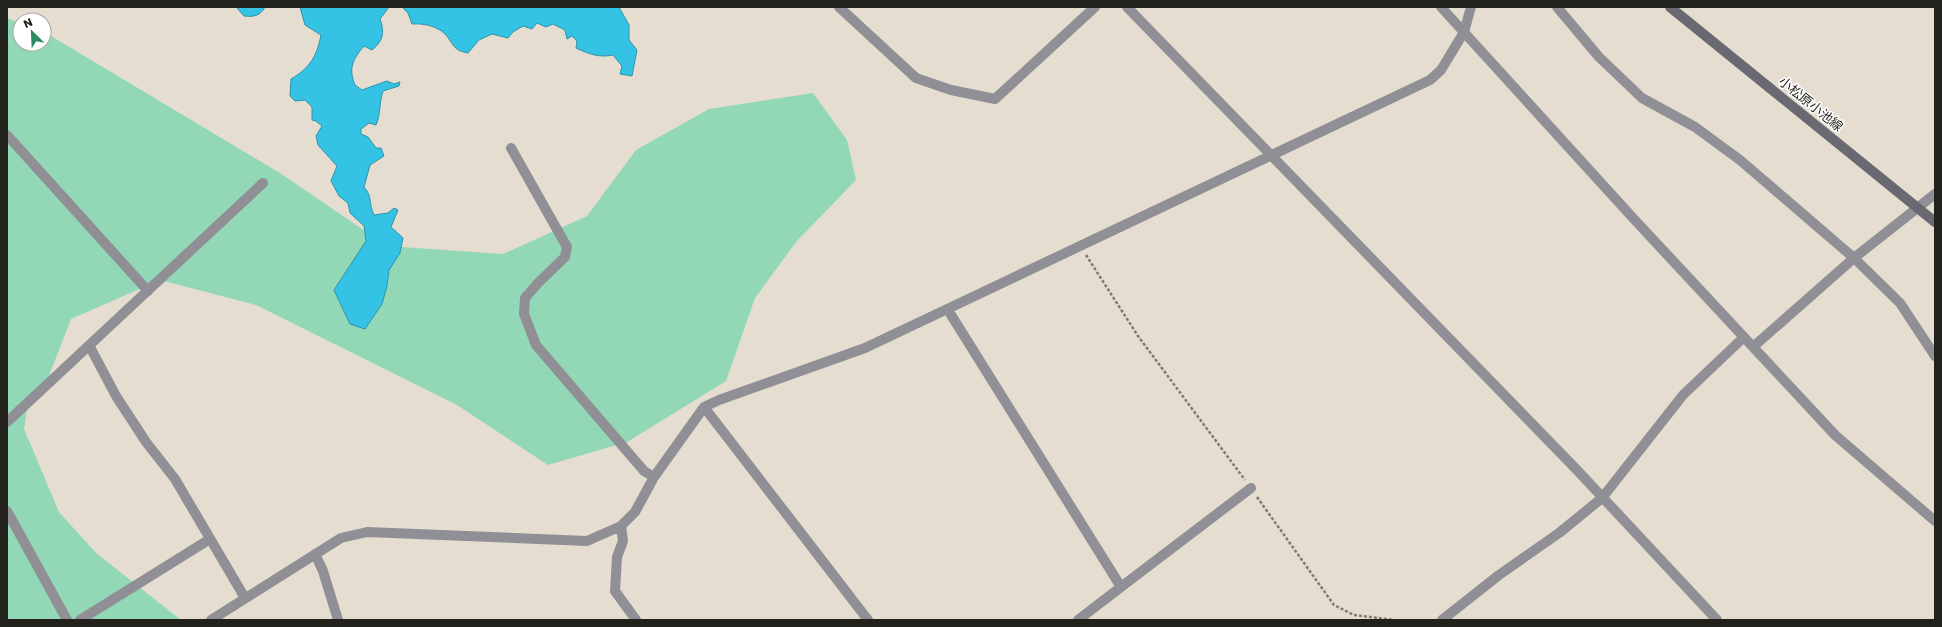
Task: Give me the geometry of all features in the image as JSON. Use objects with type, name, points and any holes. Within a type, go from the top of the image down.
[{"type":"main road","name":"小松原小池線","points":[[1670,7],[1935,222]]},
{"type":"street","points":[[839,7],[916,78],[951,90],[995,100],[1095,7]]},
{"type":"street","points":[[1126,7],[1602,498],[1712,619]]},
{"type":"street","points":[[1441,7],[1835,435],[1935,521]]},
{"type":"street","points":[[211,620],[341,538],[367,532],[587,541],[620,526],[635,512],[654,477],[704,407],[719,400],[865,348],[1081,247],[1430,80],[1441,70],[1464,32],[1471,7]]},
{"type":"street","points":[[1557,7],[1598,57],[1642,98],[1695,127],[1740,160],[1854,258],[1900,303],[1935,356]]},
{"type":"street","points":[[7,135],[148,291]]},
{"type":"street","points":[[511,148],[567,247],[565,256],[525,298],[524,314],[536,345],[644,471],[654,477]]},
{"type":"street","points":[[7,422],[90,347],[263,183]]},
{"type":"street","points":[[1754,346],[1854,258],[1935,194]]},
{"type":"street","points":[[948,310],[1122,587]]},
{"type":"street","points":[[1442,620],[1499,575],[1559,533],[1602,498],[1683,395],[1744,337]]},
{"type":"street","points":[[90,347],[116,396],[146,442],[175,479],[245,598]]},
{"type":"street","points":[[704,407],[868,620]]},
{"type":"street","points":[[1078,620],[1251,488]]},
{"type":"street","points":[[7,511],[67,620]]},
{"type":"street","points":[[620,526],[623,541],[617,557],[616,591],[636,620]]},
{"type":"street","points":[[80,620],[210,539]]},
{"type":"street","points":[[315,554],[323,571],[338,620]]},
{"type":"path","points":[[1081,247],[1138,336],[1251,488],[1334,604],[1354,615],[1394,620]]},
{"type":"green space","points":[[7,18],[12,20],[12,52],[52,52],[52,37],[280,173],[387,246],[503,254],[587,216],[636,150],[709,109],[813,93],[847,140],[856,180],[796,242],[755,298],[726,381],[627,442],[548,465],[457,405],[256,305],[160,280],[71,319],[45,386],[28,403],[24,429],[59,512],[96,553],[181,620],[7,620]]},
{"type":"water","points":[[236,7],[265,7],[259,14],[244,16]]},
{"type":"water","points":[[300,7],[389,7],[380,19],[383,33],[381,40],[372,50],[364,46],[354,60],[352,69],[355,85],[362,90],[387,81],[394,84],[400,82],[399,86],[383,91],[379,117],[376,125],[369,123],[361,129],[361,134],[368,137],[376,148],[381,148],[384,156],[370,165],[364,187],[370,197],[372,211],[374,215],[388,213],[394,208],[398,210],[391,227],[403,238],[400,253],[389,270],[387,286],[382,304],[365,329],[350,324],[334,290],[366,241],[364,226],[350,213],[348,203],[339,196],[331,181],[337,166],[318,145],[316,136],[322,126],[316,121],[312,120],[312,107],[305,100],[295,101],[290,96],[291,79],[298,75],[312,61],[321,35],[305,25]]},
{"type":"water","points":[[402,7],[619,7],[629,25],[629,40],[637,50],[632,76],[620,74],[622,66],[613,55],[594,55],[576,48],[577,41],[572,36],[567,39],[565,30],[553,24],[546,27],[537,23],[532,29],[523,26],[513,32],[508,38],[492,34],[479,40],[468,53],[456,48],[442,31],[434,27],[421,24],[412,24],[408,13]]}]
